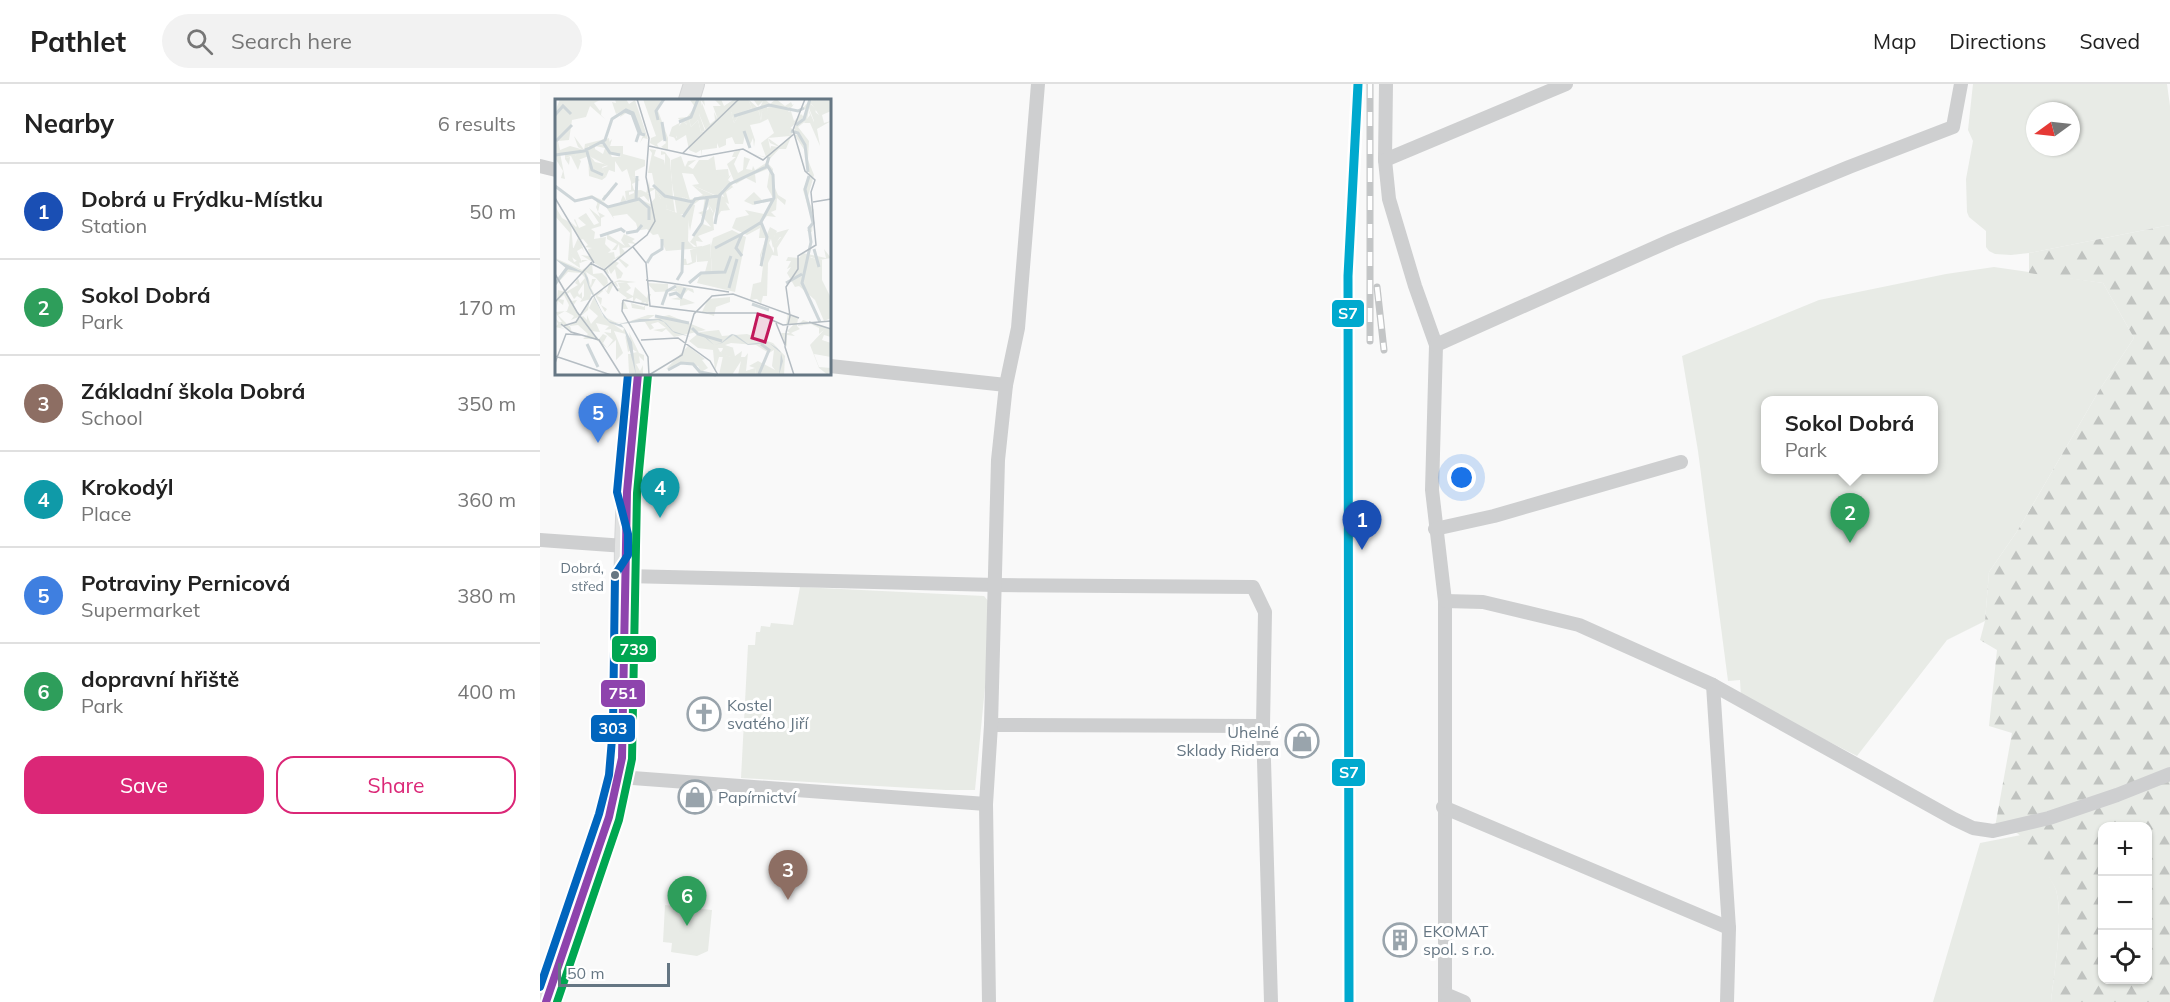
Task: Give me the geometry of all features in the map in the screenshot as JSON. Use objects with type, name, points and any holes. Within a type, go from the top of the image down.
[{"type":"main road","points":[[689,99],[694,84]]},
{"type":"main road","points":[[546,1002],[609,818],[622,758],[616,728],[625,576],[627,492],[638,375]]},
{"type":"street","points":[[989,1002],[986,804],[992,725],[998,459],[1005,386],[1018,328],[1038,84]]},
{"type":"street","points":[[1386,84],[1385,160],[1389,199],[1415,286],[1436,345],[1432,490],[1445,601],[1443,807],[1445,998],[1464,1002]]},
{"type":"street","points":[[1385,160],[1566,84]]},
{"type":"street","points":[[1436,345],[1672,240],[1953,127],[1960,84]]},
{"type":"street","points":[[540,166],[555,170]]},
{"type":"street","points":[[831,366],[1005,386]]},
{"type":"street","points":[[1436,529],[1494,516],[1681,462]]},
{"type":"street","points":[[540,540],[625,546]]},
{"type":"street","points":[[625,576],[996,585],[1253,586],[1265,612],[1263,726],[1271,1002]]},
{"type":"street","points":[[1445,601],[1483,602],[1579,625],[1713,685],[1973,828],[1993,831],[2049,818],[2170,774]]},
{"type":"street","points":[[1713,685],[1729,928],[1727,1002]]},
{"type":"street","points":[[992,725],[1263,726]]},
{"type":"street","points":[[619,777],[986,804]]},
{"type":"street","points":[[1443,807],[1729,928]]},
{"type":"green space","points":[[1973,84],[2167,84],[2170,106],[2170,225],[2029,253],[1995,254],[1986,247],[1986,231],[1969,217],[1967,212],[1966,179],[1973,141],[1968,130]]},
{"type":"green space","points":[[2170,225],[2170,1002],[2051,1002],[2059,930],[2056,890],[2020,836],[2011,830],[1995,827],[2012,733],[1989,726],[1997,650],[1980,640],[1985,621],[1989,572],[2018,530],[2100,389],[2134,338],[2103,283],[2029,273],[2029,253]]},
{"type":"green space","points":[[1994,267],[2103,283],[2134,338],[2100,389],[2018,530],[1989,572],[1985,621],[1947,640],[1857,756],[1741,697],[1740,680],[1728,681],[1698,451],[1682,356],[1819,300],[1946,274]]},
{"type":"green space","points":[[800,587],[984,596],[990,603],[989,646],[975,790],[741,778],[748,645],[755,645],[756,632],[760,632],[761,626],[770,627],[771,623],[793,625]]},
{"type":"green space","points":[[2021,835],[2056,890],[2059,915],[2058,946],[2051,1002],[1933,1002],[1980,843]]},
{"type":"green space","points":[[665,905],[712,910],[708,951],[697,956],[671,952],[672,943],[663,942]]},
{"type":"railway","points":[[1370,84],[1370,341]]},
{"type":"railway","points":[[1377,287],[1384,350]]},
{"type":"transit line","name":"S7","points":[[1349,1002],[1348,276],[1358,84]]},
{"type":"transit line","name":"303","points":[[540,987],[599,814],[609,775],[613,727],[615,575],[628,555],[628,534],[617,492],[628,375]]},
{"type":"transit line","name":"751","points":[[546,1002],[609,817],[622,758],[627,492],[638,375]]},
{"type":"transit line","name":"739","points":[[557,1002],[619,820],[632,759],[637,493],[648,375]]},
{"type":"place","name":"Potraviny Pernicová","points":[[598,443]]},
{"type":"place","name":"Krokodýl","points":[[660,518]]},
{"type":"place","name":"Sokol Dobrá","points":[[1850,543]]},
{"type":"place","name":"Dobrá u Frýdku-Místku","points":[[1362,550]]},
{"type":"place","name":"Dobrá, střed","points":[[615,575]]},
{"type":"place","name":"Kostel svatého Jiří","points":[[704,714]]},
{"type":"place","name":"Uhelné Sklady Ridera","points":[[1302,741]]},
{"type":"place","name":"Papírnictví","points":[[695,797]]},
{"type":"place","name":"Základní škola Dobrá","points":[[788,900]]},
{"type":"place","name":"dopravní hřiště","points":[[687,926]]},
{"type":"place","name":"EKOMAT spol. s r.o.","points":[[1400,940]]}]
